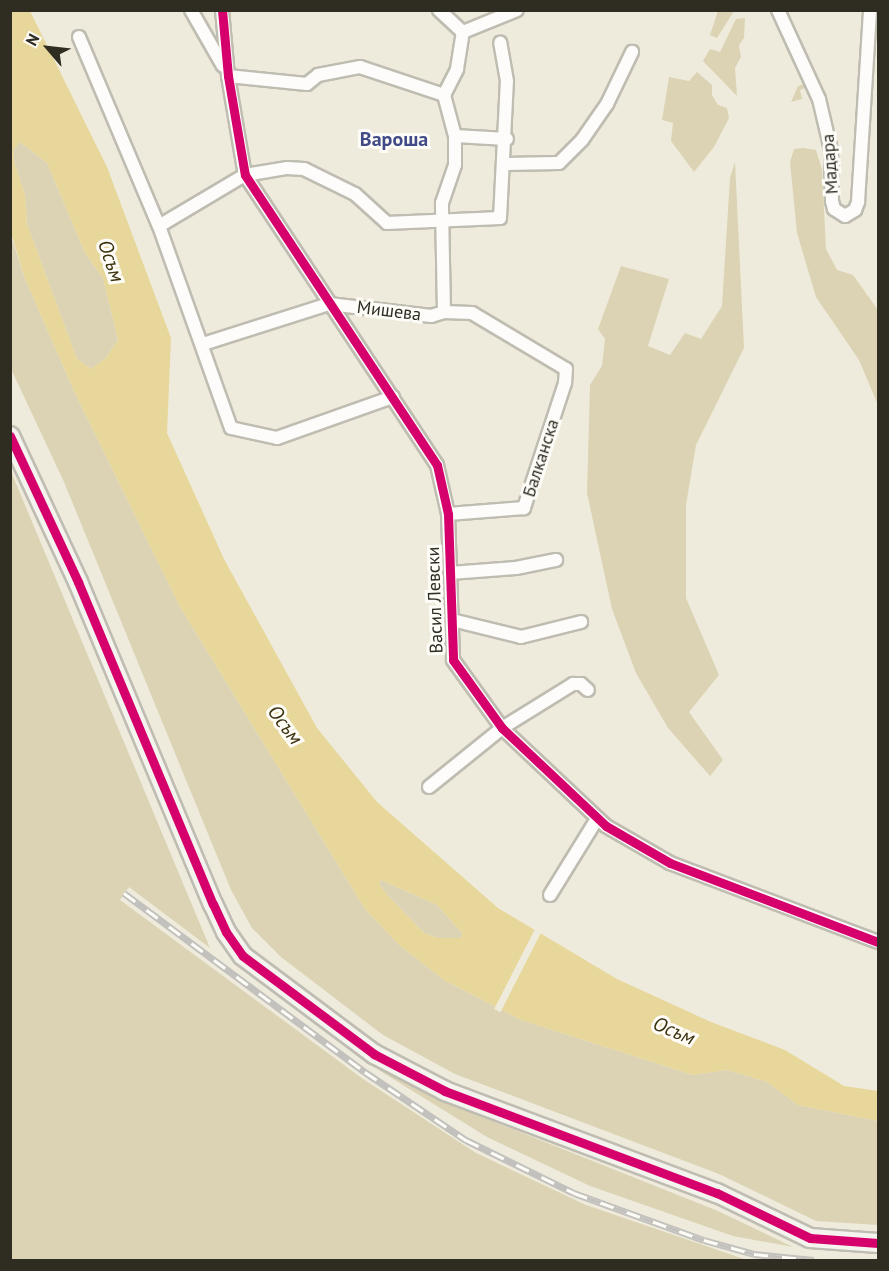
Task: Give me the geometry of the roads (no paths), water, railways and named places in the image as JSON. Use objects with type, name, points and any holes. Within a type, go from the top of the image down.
[{"type":"street","points":[[191,10],[228,76]]},
{"type":"street","points":[[222,10],[228,76]]},
{"type":"street","points":[[439,10],[463,32]]},
{"type":"street","points":[[463,32],[518,10]]},
{"type":"street","name":"Мадара","points":[[778,10],[819,99],[831,150],[832,201],[834,209],[845,216],[850,215],[858,202],[870,10]]},
{"type":"street","points":[[444,312],[444,192],[455,165],[455,136],[444,94],[457,69],[463,32]]},
{"type":"street","points":[[79,37],[159,226],[203,344],[231,428],[277,438],[393,397]]},
{"type":"street","points":[[159,226],[245,175],[304,169],[355,194],[387,224],[500,219],[507,139],[507,81],[500,44]]},
{"type":"street","points":[[505,164],[559,163],[582,140],[607,104],[632,52]]},
{"type":"street","points":[[228,76],[307,84],[318,75],[360,67],[444,94]]},
{"type":"street","name":"Васил Левски","points":[[228,76],[245,175],[437,465],[448,514],[453,660],[502,728],[597,819],[670,863],[879,942]]},
{"type":"street","points":[[455,136],[507,139]]},
{"type":"street","name":"Мишева","points":[[203,344],[329,304],[431,316],[444,312],[472,313],[566,369]]},
{"type":"street","name":"Балканска","points":[[448,514],[524,508],[565,383],[566,369]]},
{"type":"street","points":[[10,436],[83,591],[213,904],[226,932],[243,956],[374,1054],[445,1091],[717,1193],[810,1238],[879,1243]]},
{"type":"street","points":[[450,573],[516,568],[556,560]]},
{"type":"street","points":[[452,620],[520,637],[581,622]]},
{"type":"street","points":[[429,787],[502,728],[573,684],[581,684],[588,690]]},
{"type":"street","points":[[550,896],[597,819]]},
{"type":"water","name":"Осъм","points":[[10,11],[30,11],[107,167],[171,338],[167,433],[224,559],[317,728],[377,802],[498,908],[617,979],[711,1022],[785,1050],[844,1086],[878,1091],[878,1121],[798,1105],[767,1082],[727,1070],[693,1075],[521,1020],[444,980],[399,945],[365,909],[180,607],[74,391],[25,279],[11,233]],"holes":[[[20,142],[47,163],[85,253],[103,278],[118,340],[106,358],[91,369],[77,359],[27,224],[25,195],[14,161],[13,150]],[[381,880],[437,905],[462,933],[461,938],[437,938],[424,933],[389,897],[379,884]]]},
{"type":"railway","points":[[124,893],[365,1072],[466,1140],[574,1193],[704,1240],[754,1254],[814,1260]]},
{"type":"district","name":"Вароша","points":[[394,139]]}]
